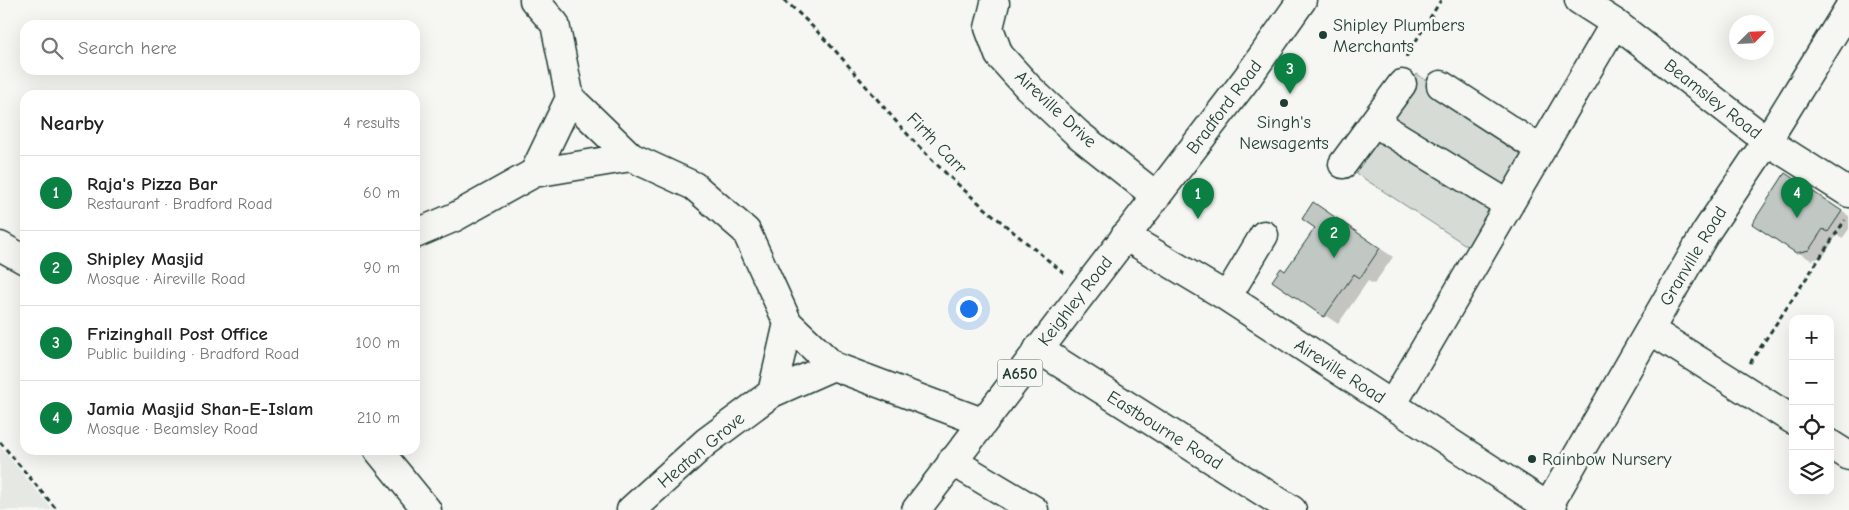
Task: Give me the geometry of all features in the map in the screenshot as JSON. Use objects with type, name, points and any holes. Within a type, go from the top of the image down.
[{"type":"main road","points":[[534,0],[555,24],[570,98],[631,157],[694,186],[746,232],[788,324],[833,366],[982,422]]},
{"type":"main road","name":"Bradford Road","points":[[1125,236],[1247,78],[1302,0]]},
{"type":"main road","name":"Beamsley Road","points":[[1579,0],[1615,23],[1767,140],[1849,193]]},
{"type":"main road","name":"Aireville Drive","points":[[995,3],[989,28],[1000,55],[1028,87],[1078,134],[1156,196]]},
{"type":"main road","name":"Granville Road","points":[[1549,509],[1706,232],[1767,140],[1843,8]]},
{"type":"main road","points":[[1392,405],[1615,23]]},
{"type":"main road","points":[[1343,164],[1402,84]]},
{"type":"main road","points":[[1441,85],[1541,150]]},
{"type":"main road","points":[[534,173],[570,98]]},
{"type":"main road","points":[[1374,122],[1509,205]]},
{"type":"main road","points":[[420,232],[455,217],[534,173],[631,157]]},
{"type":"main road","points":[[1227,297],[1264,235]]},
{"type":"main road","name":"Keighley Road","points":[[916,510],[1125,236]]},
{"type":"main road","name":"Aireville Road","points":[[1125,236],[1227,297],[1549,509]]},
{"type":"main road","points":[[0,246],[20,257]]},
{"type":"main road","points":[[772,393],[788,324]]},
{"type":"main road","points":[[1650,330],[1789,417]]},
{"type":"main road","name":"Eastbourne Road","points":[[1038,349],[1292,510]]},
{"type":"main road","name":"Heaton Grove","points":[[631,510],[706,442],[772,393],[833,366]]},
{"type":"main road","points":[[1834,447],[1849,456]]},
{"type":"main road","points":[[382,455],[427,510]]},
{"type":"main road","points":[[952,462],[1034,510]]},
{"type":"path","name":"Firth Carr","points":[[784,0],[805,17],[911,138],[978,203],[1084,289]]},
{"type":"path","points":[[1406,56],[1442,0]]},
{"type":"path","points":[[1736,384],[1849,213]]},
{"type":"path","points":[[0,442],[57,510]]},
{"type":"shaded area","points":[[1417,74],[1530,152],[1472,249],[1354,172]]},
{"type":"shaded area","points":[[0,447],[53,510],[0,510]]},
{"type":"building","points":[[1785,173],[1842,211],[1828,232],[1823,229],[1809,250],[1796,253],[1752,224]]},
{"type":"building","points":[[1313,202],[1380,248],[1360,278],[1354,274],[1324,317],[1272,281],[1281,268],[1285,271],[1315,228],[1302,219]]},
{"type":"place","name":"Shipley Plumbers Merchants","points":[[1323,35]]},
{"type":"place","name":"Frizinghall Post Office","points":[[1290,94]]},
{"type":"place","name":"Singh's Newsagents","points":[[1284,103]]},
{"type":"place","name":"Jamia Masjid Shan-E-Islam","points":[[1797,218]]},
{"type":"place","name":"Raja's Pizza Bar","points":[[1198,219]]},
{"type":"place","name":"Shipley Masjid","points":[[1334,258]]},
{"type":"place","name":"Rainbow Nursery","points":[[1532,459]]}]
